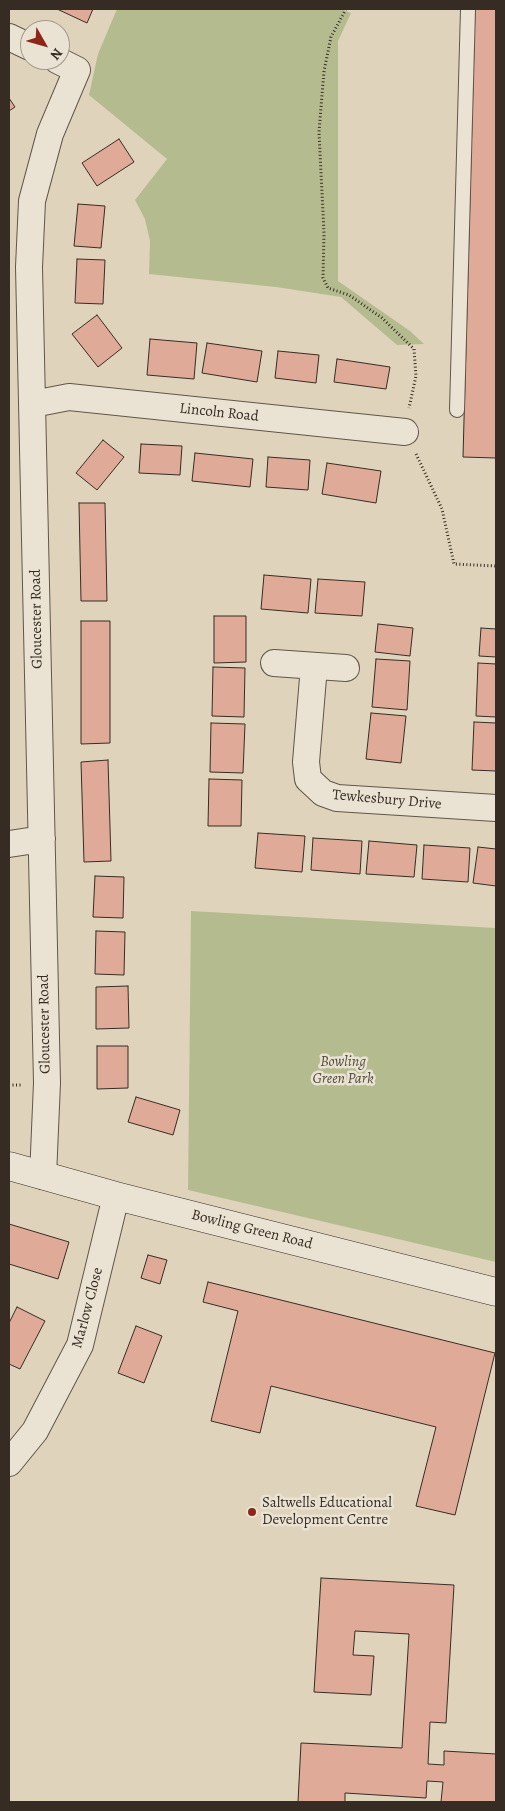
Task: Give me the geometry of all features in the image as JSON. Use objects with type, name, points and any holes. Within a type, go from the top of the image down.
[{"type":"street","name":"Gloucester Road","points":[[43,1176],[47,1083],[32,404],[19,268],[32,201],[66,70]]},
{"type":"street","name":"Lincoln Road","points":[[32,404],[69,397],[405,432]]},
{"type":"street","points":[[274,663],[346,668]]},
{"type":"street","name":"Tewkesbury Drive","points":[[314,666],[306,762],[308,779],[322,793],[337,798],[496,808]]},
{"type":"street","points":[[9,844],[42,839]]},
{"type":"street","name":"Bowling Green Road","points":[[9,1166],[116,1196],[496,1292]]},
{"type":"street","name":"Marlow Close","points":[[9,1463],[35,1431],[80,1345],[116,1196]]},
{"type":"lane","points":[[457,410],[468,9]]},
{"type":"path","points":[[346,9],[331,36],[324,70],[320,124],[324,233],[323,278],[328,288],[349,295],[382,318],[414,349],[416,376],[405,432],[442,510],[454,564],[496,566]]},
{"type":"green space","points":[[117,9],[341,9],[351,13],[338,41],[338,281],[410,331],[424,344],[397,345],[341,297],[276,287],[149,274],[150,241],[145,219],[135,200],[167,159],[89,95],[98,54]]},
{"type":"green space","name":"Bowling Green Park","points":[[191,911],[496,928],[496,1262],[188,1190]]},
{"type":"building","points":[[57,9],[93,9],[87,23]]},
{"type":"building","points":[[475,9],[496,9],[496,458],[463,457]]},
{"type":"building","points":[[9,98],[15,107],[9,111]]},
{"type":"building","points":[[119,139],[134,162],[97,186],[82,163]]},
{"type":"building","points":[[78,204],[105,206],[101,248],[74,246]]},
{"type":"building","points":[[77,259],[105,260],[103,304],[75,303]]},
{"type":"building","points":[[97,315],[122,348],[98,367],[72,334]]},
{"type":"building","points":[[150,339],[197,343],[194,379],[147,375]]},
{"type":"building","points":[[207,343],[262,351],[257,382],[202,373]]},
{"type":"building","points":[[278,351],[319,355],[316,383],[275,378]]},
{"type":"building","points":[[337,359],[390,367],[386,389],[334,382]]},
{"type":"building","points":[[103,440],[124,457],[97,490],[76,473]]},
{"type":"building","points":[[141,444],[182,446],[180,475],[139,473]]},
{"type":"building","points":[[195,453],[253,459],[250,487],[192,481]]},
{"type":"building","points":[[268,457],[310,460],[308,490],[266,487]]},
{"type":"building","points":[[327,463],[381,471],[376,503],[322,494]]},
{"type":"building","points":[[79,503],[105,503],[107,601],[81,601]]},
{"type":"building","points":[[264,575],[311,579],[308,613],[261,609]]},
{"type":"building","points":[[318,579],[365,582],[362,616],[315,613]]},
{"type":"building","points":[[214,616],[246,616],[246,662],[214,663]]},
{"type":"building","points":[[81,621],[110,621],[110,743],[81,744]]},
{"type":"building","points":[[378,624],[413,628],[410,656],[375,652]]},
{"type":"building","points":[[481,628],[496,629],[496,657],[479,656]]},
{"type":"building","points":[[376,659],[410,661],[407,710],[372,707]]},
{"type":"building","points":[[478,663],[496,664],[496,717],[476,716]]},
{"type":"building","points":[[213,667],[245,668],[244,717],[212,716]]},
{"type":"building","points":[[371,713],[406,716],[401,763],[366,759]]},
{"type":"building","points":[[474,722],[496,723],[496,771],[472,770]]},
{"type":"building","points":[[211,723],[245,724],[243,773],[210,772]]},
{"type":"building","points":[[108,760],[111,861],[84,862],[81,762]]},
{"type":"building","points":[[209,779],[242,780],[241,826],[208,826]]},
{"type":"building","points":[[258,833],[305,836],[302,872],[255,868]]},
{"type":"building","points":[[313,838],[362,841],[360,874],[311,870]]},
{"type":"building","points":[[369,841],[417,845],[414,877],[366,874]]},
{"type":"building","points":[[424,845],[470,848],[468,882],[422,879]]},
{"type":"building","points":[[478,847],[496,849],[496,886],[473,883]]},
{"type":"building","points":[[95,876],[124,877],[123,918],[93,917]]},
{"type":"building","points":[[96,931],[125,932],[124,975],[95,974]]},
{"type":"building","points":[[128,986],[129,1028],[96,1029],[96,987]]},
{"type":"building","points":[[97,1046],[128,1046],[128,1088],[97,1089]]},
{"type":"building","points":[[136,1097],[180,1110],[173,1135],[128,1122]]},
{"type":"building","points":[[9,1224],[69,1242],[58,1279],[9,1264]]},
{"type":"building","points":[[148,1255],[167,1260],[160,1284],[141,1278]]},
{"type":"building","points":[[208,1282],[495,1353],[455,1515],[416,1506],[436,1427],[271,1386],[260,1433],[211,1421],[238,1311],[203,1302]]},
{"type":"building","points":[[17,1307],[45,1321],[20,1369],[9,1364],[9,1323]]},
{"type":"building","points":[[136,1326],[162,1336],[144,1383],[118,1373]]},
{"type":"building","points":[[321,1578],[454,1585],[446,1723],[430,1722],[428,1764],[444,1765],[444,1751],[496,1754],[496,1802],[441,1802],[443,1782],[427,1781],[426,1798],[345,1793],[345,1802],[298,1802],[301,1743],[402,1748],[409,1634],[355,1631],[353,1655],[374,1656],[371,1695],[314,1692]]},
{"type":"place","name":"Saltwells Educational Development Centre","points":[[252,1512]]}]
